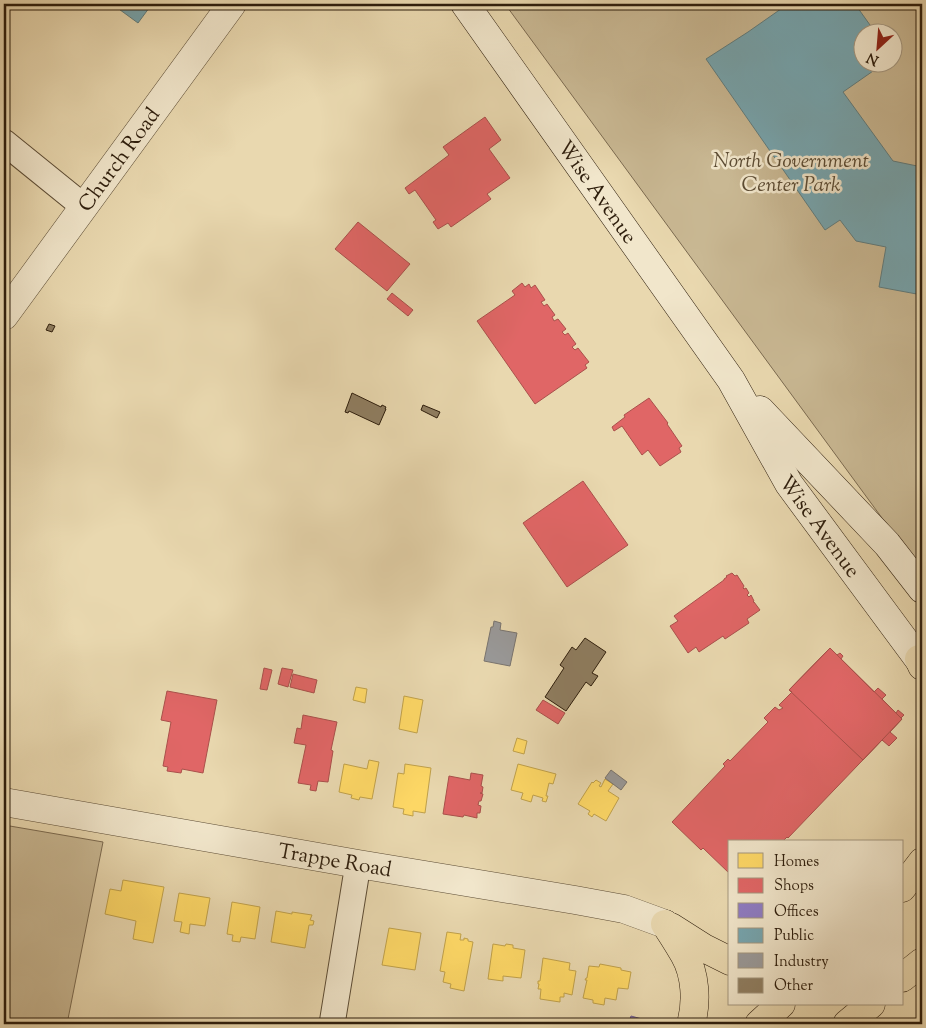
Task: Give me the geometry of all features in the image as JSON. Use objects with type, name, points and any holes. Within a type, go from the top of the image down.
[{"type":"main road","name":"Church Road","points":[[4,316],[232,4]]},
{"type":"main road","name":"Wise Avenue","points":[[465,4],[731,380],[789,484],[921,663]]},
{"type":"main road","name":"Wise Avenue","points":[[731,380],[887,544],[922,589]]},
{"type":"main road","name":"Trappe Road","points":[[4,802],[575,900],[616,908],[665,924]]},
{"type":"main road","points":[[904,885],[922,862]]},
{"type":"main road","points":[[904,904],[922,890]]},
{"type":"main road","points":[[665,924],[728,960]]},
{"type":"main road","points":[[665,924],[685,956],[693,978],[695,1002],[691,1024]]},
{"type":"main road","points":[[904,976],[922,962]]},
{"type":"main road","points":[[904,977],[922,966]]},
{"type":"main road","points":[[759,1024],[779,1006]]},
{"type":"main road","points":[[847,1024],[869,1006]]},
{"type":"street","points":[[4,142],[83,206]]},
{"type":"street","points":[[332,1024],[358,864]]},
{"type":"green space","name":"North Government Center Park","points":[[505,4],[922,4],[922,566],[882,518]]},
{"type":"green space","points":[[4,825],[103,842],[67,1024],[4,1024]]},
{"type":"building: Homes","points":[[356,687],[367,689],[365,703],[353,700]]},
{"type":"building: Homes","points":[[404,696],[423,700],[417,733],[399,729]]},
{"type":"building: Homes","points":[[517,738],[527,741],[524,754],[513,751]]},
{"type":"building: Homes","points":[[369,760],[379,762],[372,799],[360,797],[359,800],[351,798],[352,795],[339,792],[344,764],[367,769]]},
{"type":"building: Homes","points":[[405,764],[431,768],[425,813],[413,811],[413,816],[403,814],[404,809],[393,807],[398,773],[404,774]]},
{"type":"building: Homes","points":[[518,764],[556,774],[553,784],[549,783],[546,802],[542,801],[543,798],[533,795],[531,802],[521,799],[523,793],[511,790]]},
{"type":"building: Homes","points":[[605,779],[613,784],[608,791],[619,798],[606,821],[594,814],[592,817],[588,814],[590,811],[578,804],[592,782],[596,780],[601,783],[599,786],[601,787]]},
{"type":"building: Homes","points":[[123,880],[164,887],[153,943],[133,939],[136,921],[105,914],[110,889],[121,891]]},
{"type":"building: Homes","points":[[179,893],[210,898],[205,926],[190,924],[189,934],[180,932],[182,922],[174,921]]},
{"type":"building: Homes","points":[[232,902],[260,907],[255,939],[241,937],[240,942],[232,941],[233,935],[227,934]]},
{"type":"building: Homes","points":[[276,911],[312,915],[310,920],[314,921],[313,925],[309,925],[305,948],[271,942]]},
{"type":"building: Homes","points":[[389,928],[421,933],[415,970],[382,965]]},
{"type":"building: Homes","points":[[447,932],[461,934],[460,940],[464,940],[464,938],[473,942],[464,991],[450,988],[451,984],[443,982],[445,972],[440,971]]},
{"type":"building: Homes","points":[[493,944],[513,945],[513,948],[525,950],[521,978],[503,976],[503,981],[488,979]]},
{"type":"building: Homes","points":[[543,958],[570,963],[569,970],[576,971],[572,995],[564,993],[564,997],[560,997],[560,1002],[540,999],[541,989],[538,989],[538,981],[540,981]]},
{"type":"building: Homes","points":[[600,964],[631,972],[628,989],[618,988],[616,1000],[605,998],[604,1005],[593,1003],[593,1000],[583,998],[589,966],[599,967]]},
{"type":"building: Shops","points":[[485,117],[501,140],[489,149],[510,178],[487,194],[491,199],[451,227],[448,223],[438,229],[433,222],[436,220],[415,190],[409,194],[405,188],[449,155],[443,147]]},
{"type":"building: Shops","points":[[358,222],[410,264],[387,291],[335,249]]},
{"type":"building: Shops","points":[[522,283],[525,287],[529,284],[531,288],[535,285],[545,300],[541,302],[544,306],[547,304],[555,315],[552,317],[554,321],[558,319],[566,329],[562,332],[565,335],[568,333],[576,344],[572,347],[575,350],[578,348],[589,362],[585,365],[587,368],[535,404],[477,321],[515,295],[512,291]]},
{"type":"building: Shops","points":[[392,293],[413,310],[408,316],[387,299]]},
{"type":"building: Shops","points":[[649,398],[682,446],[679,448],[681,452],[660,466],[648,450],[642,455],[622,426],[614,431],[612,427],[625,417],[624,415]]},
{"type":"building: Shops","points":[[583,481],[628,545],[567,587],[523,523]]},
{"type":"building: Shops","points":[[732,573],[735,576],[737,575],[744,586],[743,588],[746,588],[749,593],[747,595],[749,597],[751,595],[753,602],[760,610],[747,619],[749,623],[725,639],[723,636],[699,652],[696,647],[688,653],[670,626],[678,621],[674,616]]},
{"type":"building: Shops","points":[[830,648],[837,655],[840,653],[843,656],[841,659],[874,692],[878,688],[886,695],[882,699],[896,713],[898,710],[904,715],[890,732],[897,738],[889,746],[882,740],[788,838],[784,840],[728,840],[728,872],[703,848],[701,850],[672,822],[725,766],[723,764],[728,759],[730,761],[768,722],[764,718],[775,707],[779,710],[783,708],[779,705],[792,692],[789,690]]},
{"type":"building: Shops","points":[[830,648],[902,719],[863,760],[789,690]]},
{"type":"building: Shops","points":[[264,668],[272,670],[267,690],[260,689]]},
{"type":"building: Shops","points":[[282,668],[293,670],[288,687],[278,684]]},
{"type":"building: Shops","points":[[293,674],[317,680],[314,693],[290,687]]},
{"type":"building: Shops","points":[[167,691],[217,700],[203,773],[182,769],[181,773],[167,771],[168,767],[163,766],[171,722],[161,720]]},
{"type":"building: Shops","points":[[543,700],[565,713],[558,724],[536,710]]},
{"type":"building: Shops","points":[[303,715],[337,722],[331,750],[333,751],[328,782],[318,781],[316,791],[310,790],[311,785],[298,783],[306,745],[294,743],[297,728],[301,729]]},
{"type":"building: Shops","points":[[471,773],[483,775],[482,793],[480,793],[483,794],[478,805],[481,806],[480,813],[477,813],[477,818],[443,814],[449,776],[470,780]]},
{"type":"building: Offices","points":[[631,1016],[653,1022],[655,1024],[628,1024]]},
{"type":"building: Public","points":[[112,4],[152,4],[138,23]]},
{"type":"building: Public","points":[[788,4],[855,4],[868,22],[854,22],[854,72],[872,72],[843,92],[893,161],[922,167],[922,295],[879,287],[886,247],[856,241],[840,220],[825,230],[706,59]]},
{"type":"building: Industry","points":[[494,621],[501,623],[500,630],[517,633],[510,666],[484,661]]},
{"type":"building: Industry","points":[[611,770],[627,782],[621,790],[605,778]]},
{"type":"building: Other","points":[[49,324],[55,326],[52,332],[46,330]]},
{"type":"building: Other","points":[[352,393],[381,407],[382,405],[386,407],[379,425],[349,411],[348,413],[345,412]]},
{"type":"building: Other","points":[[423,405],[440,412],[437,418],[421,410]]},
{"type":"building: Other","points":[[585,638],[606,652],[592,673],[598,676],[591,686],[586,682],[566,711],[545,697],[564,668],[560,665],[572,647],[576,650]]}]
